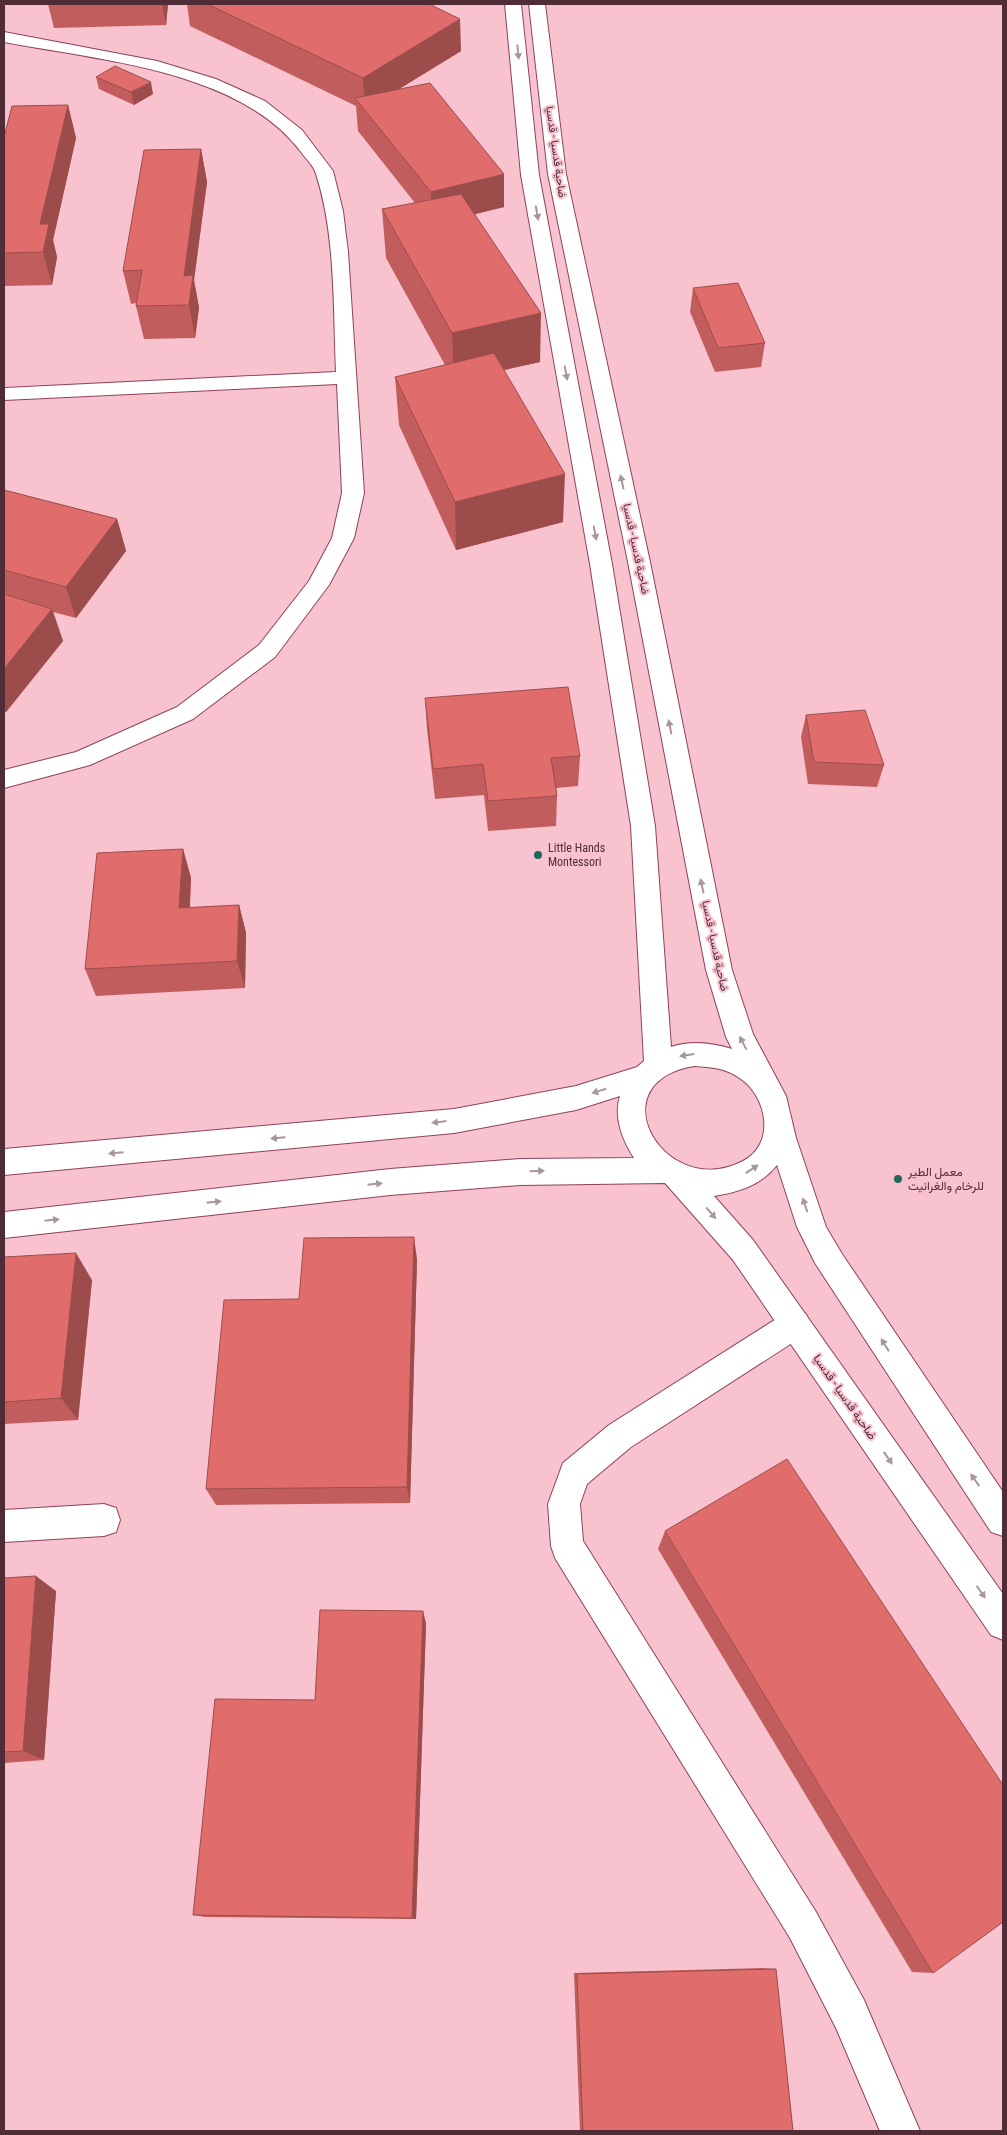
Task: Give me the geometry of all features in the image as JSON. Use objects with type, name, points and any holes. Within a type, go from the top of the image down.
[{"type":"main road","points":[[513,4],[530,175],[601,564],[644,826],[651,1070],[632,1098],[632,1125],[643,1150],[672,1174]]},
{"type":"main road","name":"ضاحية قدسيا - قدسيا","points":[[537,4],[556,174],[639,562],[719,970],[740,1036],[767,1085]]},
{"type":"main road","points":[[4,37],[156,66],[210,82],[259,105],[296,134],[324,171],[334,211],[339,252],[354,493],[343,538],[318,585],[267,651],[185,713],[82,758],[4,779]]},
{"type":"main road","points":[[5,394],[346,378]]},
{"type":"main road","points":[[4,1162],[454,1121],[576,1098],[651,1070],[679,1056],[704,1053],[728,1057],[750,1069],[767,1085],[777,1107],[779,1129],[815,1233],[927,1410],[1003,1520]]},
{"type":"main road","points":[[4,1225],[409,1180],[520,1172],[672,1174],[705,1183],[732,1180],[755,1169],[772,1151],[779,1129]]},
{"type":"main road","name":"ضاحية قدسيا - قدسيا","points":[[672,1174],[743,1250],[1003,1623]]},
{"type":"main road","points":[[795,1324],[620,1436],[574,1474],[564,1504],[567,1546],[803,1925],[850,2014],[900,2131]]},
{"type":"main road","points":[[4,1526],[104,1520]]},
{"type":"building","points":[[207,4],[429,4],[460,19],[363,78]]},
{"type":"building","points":[[115,66],[151,82],[131,92],[96,77]]},
{"type":"building","points":[[430,83],[504,174],[431,192],[355,98]]},
{"type":"building","points":[[68,105],[40,224],[49,224],[43,252],[4,253],[4,137],[12,106]]},
{"type":"building","points":[[201,149],[184,276],[193,275],[189,305],[136,306],[142,270],[123,271],[144,150]]},
{"type":"building","points":[[461,194],[541,313],[452,333],[382,209]]},
{"type":"building","points":[[738,283],[765,343],[718,348],[693,288]]},
{"type":"building","points":[[494,353],[565,474],[455,502],[395,377]]},
{"type":"building","points":[[4,490],[117,519],[66,587],[4,570]]},
{"type":"building","points":[[4,594],[52,609],[4,669]]},
{"type":"building","points":[[568,687],[580,756],[551,758],[557,796],[488,801],[483,764],[433,769],[425,698]]},
{"type":"building","points":[[865,710],[884,765],[814,762],[806,715]]},
{"type":"building","points":[[183,849],[179,908],[239,905],[237,961],[85,969],[97,853]]},
{"type":"building","points":[[414,1237],[407,1487],[206,1489],[224,1300],[299,1299],[304,1238]]},
{"type":"building","points":[[76,1253],[61,1398],[4,1402],[4,1257]]},
{"type":"building","points":[[787,1459],[1003,1785],[1003,1922],[933,1973],[665,1531]]},
{"type":"building","points":[[36,1576],[23,1751],[4,1752],[4,1578]]},
{"type":"building","points":[[320,1610],[423,1611],[412,1918],[193,1915],[215,1699],[315,1700]]},
{"type":"building","points":[[776,1969],[793,2131],[583,2131],[577,1974]]},
{"type":"place","name":"Little Hands Montessori","points":[[538,855]]},
{"type":"place","name":"معمل الطير للرخام والغرانيت","points":[[898,1179]]}]
